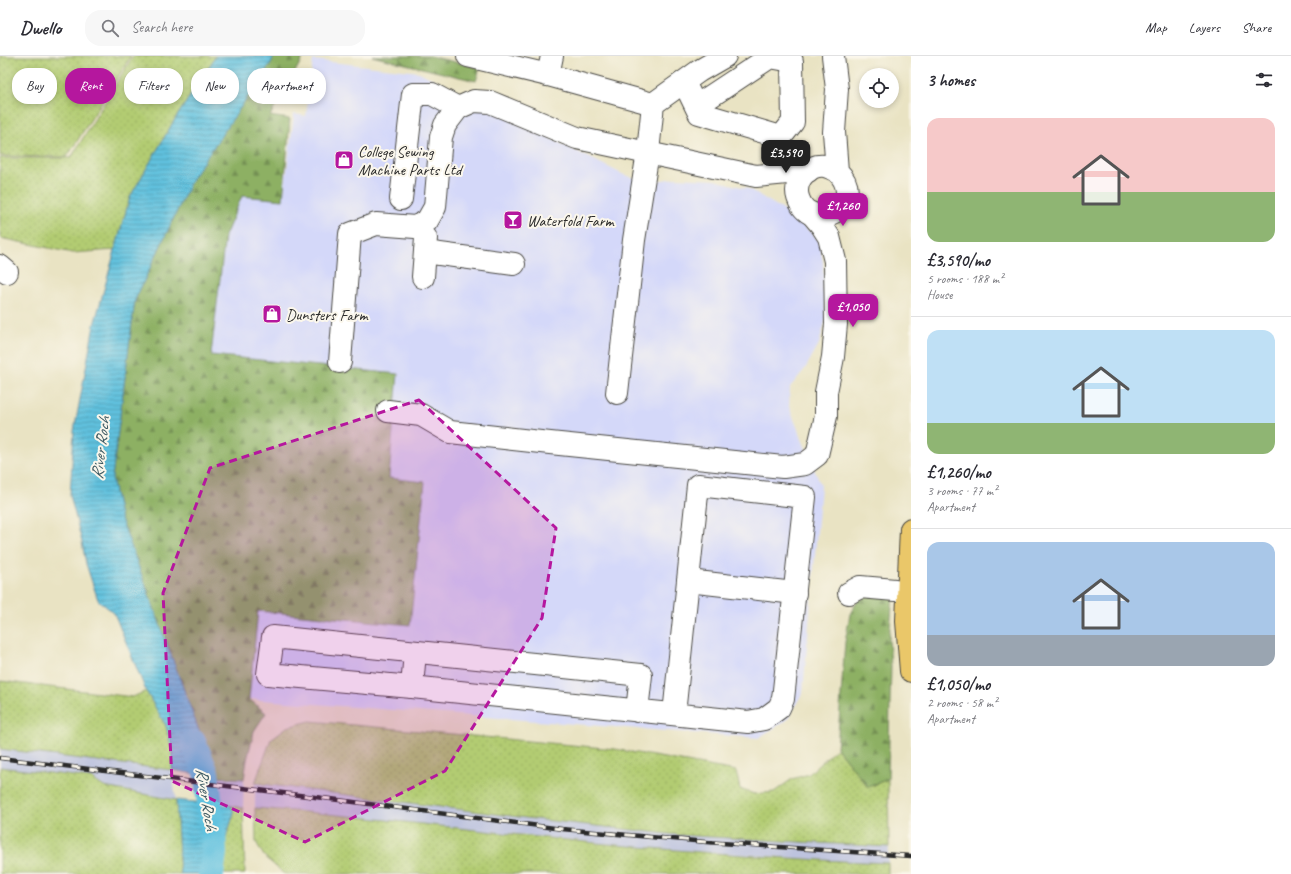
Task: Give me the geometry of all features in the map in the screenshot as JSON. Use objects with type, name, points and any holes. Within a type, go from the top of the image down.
[{"type":"highway","points":[[911,529],[907,621],[911,671]]},
{"type":"street","points":[[468,56],[550,65],[653,104]]},
{"type":"street","points":[[617,393],[634,240],[648,152],[653,104],[699,71],[725,56]]},
{"type":"street","points":[[833,56],[837,89],[834,132],[837,171]]},
{"type":"street","points":[[684,82],[699,113],[781,138],[793,122],[792,61],[770,57],[696,106]]},
{"type":"street","points":[[401,199],[413,94],[432,94],[458,108]]},
{"type":"street","points":[[388,410],[421,415],[450,432],[783,467],[805,464],[817,455],[826,416],[826,392],[833,356],[836,324],[835,261],[844,204],[847,196],[846,185],[843,177],[837,171],[826,166],[817,166],[808,170],[781,174],[756,176],[577,138],[490,102],[474,101],[458,108],[445,126],[441,137],[435,207],[427,221],[426,252],[423,277]]},
{"type":"street","points":[[834,132],[823,153],[801,177],[797,193],[805,207],[822,226],[829,237],[835,261]]},
{"type":"street","points":[[756,176],[822,216],[831,214],[844,204]]},
{"type":"street","points":[[340,362],[350,234],[376,224],[414,227],[427,221]]},
{"type":"street","points":[[426,252],[514,264]]},
{"type":"street","points":[[733,489],[736,462]]},
{"type":"street","points":[[637,710],[642,675],[273,637],[268,674],[412,687],[748,722],[764,719],[779,708],[784,699],[804,497],[698,485],[674,714]]},
{"type":"street","points":[[688,582],[795,593]]},
{"type":"street","points":[[849,593],[860,587],[895,590]]},
{"type":"street","points":[[412,687],[415,652]]},
{"type":"highlighted area","points":[[419,400],[556,528],[542,618],[445,771],[305,842],[172,781],[163,593],[210,468]]},
{"type":"shaded area","points":[[313,60],[419,72],[624,175],[649,182],[676,178],[714,180],[749,189],[792,215],[819,240],[823,262],[826,319],[819,344],[805,369],[790,387],[789,407],[821,486],[803,692],[787,720],[758,738],[249,699],[258,611],[410,625],[425,483],[389,478],[211,355],[225,236],[242,196],[283,200],[294,114],[306,116],[308,104],[326,104],[326,68],[312,68]]},
{"type":"shaded area","points":[[0,749],[172,770],[176,800],[103,787],[91,778],[0,767]]},
{"type":"shaded area","points":[[216,777],[244,779],[243,808],[223,805]]},
{"type":"shaded area","points":[[255,783],[534,819],[678,835],[889,847],[888,863],[639,847],[320,813],[255,808]]},
{"type":"green space","points":[[0,56],[131,56],[116,80],[116,68],[65,68],[65,104],[101,104],[67,157],[0,156]]},
{"type":"green space","points":[[133,56],[216,56],[208,68],[191,68],[191,95],[172,124],[130,197],[115,250],[73,253],[0,238],[0,158],[71,158],[104,104],[116,104],[116,84],[124,71],[124,104],[183,104],[183,68],[126,68]]},
{"type":"green space","points":[[274,56],[304,56],[297,68],[268,68]]},
{"type":"green space","points":[[372,56],[430,56],[480,68],[476,81]]},
{"type":"green space","points":[[247,98],[247,104],[277,104],[270,116],[290,119],[283,200],[242,196],[225,236],[211,355],[398,374],[389,478],[425,482],[410,625],[258,611],[249,699],[266,713],[254,731],[244,779],[216,777],[120,516],[112,478],[135,300],[193,177]]},
{"type":"green space","points":[[871,595],[893,596],[889,639],[891,666],[888,779],[868,787],[837,748],[845,642],[850,614],[858,600]]},
{"type":"green space","points":[[0,681],[133,697],[146,691],[166,726],[172,749],[172,770],[0,749]]},
{"type":"green space","points":[[310,721],[615,749],[736,771],[740,789],[754,794],[774,792],[792,779],[809,774],[837,748],[868,787],[888,779],[889,847],[678,835],[534,819],[255,783],[271,739],[287,727]]},
{"type":"green space","points":[[0,767],[91,778],[104,787],[176,800],[180,874],[0,874]]},
{"type":"green space","points":[[231,806],[243,808],[245,874],[222,874],[220,856],[234,813]]},
{"type":"green space","points":[[255,808],[351,816],[543,838],[639,847],[888,863],[888,874],[284,874],[264,856],[256,842]]},
{"type":"water","points":[[216,56],[274,56],[268,68],[247,68],[247,98],[193,177],[135,300],[112,478],[120,516],[216,777],[172,770],[172,749],[166,726],[146,691],[114,613],[98,600],[86,564],[70,495],[74,431],[94,325],[130,197],[172,124],[191,95],[191,104],[239,104],[239,68],[208,68]]},
{"type":"water","points":[[176,800],[231,806],[234,813],[220,856],[222,874],[180,874]]},
{"type":"waterway","name":"River Roch","points":[[193,742],[206,773],[213,828],[214,853],[211,874]]},
{"type":"railway","points":[[0,758],[562,829],[706,842],[911,856]]},
{"type":"place","name":"College Sewing Machine Parts Ltd","points":[[344,160]]},
{"type":"place","name":"Waterfold Farm","points":[[513,220]]},
{"type":"place","name":"Dunsters Farm","points":[[272,314]]}]
